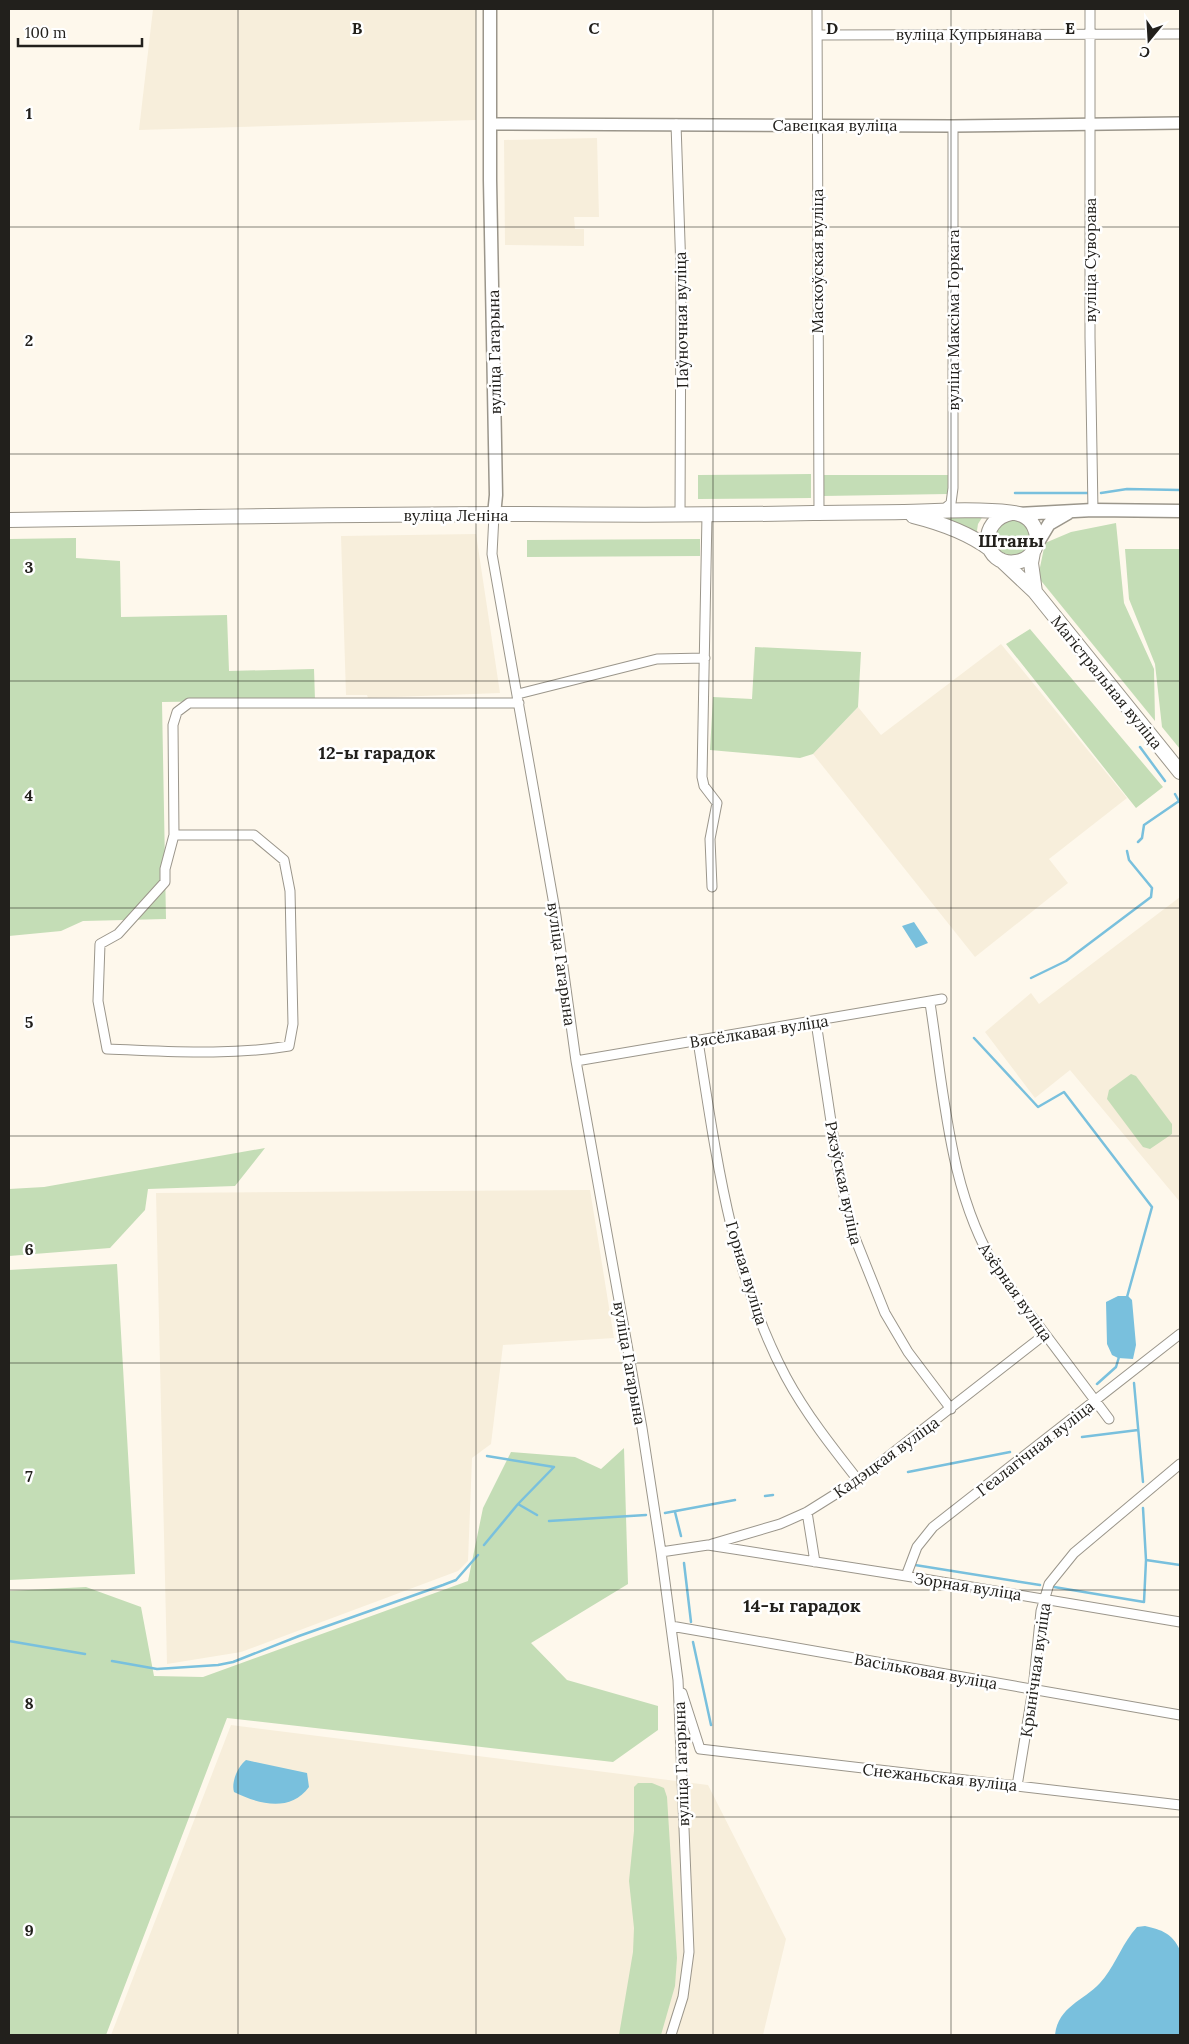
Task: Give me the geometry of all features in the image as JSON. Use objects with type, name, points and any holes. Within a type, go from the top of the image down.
[{"type":"main road","name":"вуліца Гагарына","points":[[490,9],[496,495],[494,515]]},
{"type":"main road","name":"вуліца Леніна","points":[[9,520],[819,513],[903,513],[941,516],[1093,510],[1180,511]]},
{"type":"main road","name":"вуліца Леніна","points":[[1035,548],[1049,524],[1072,511]]},
{"type":"main road","points":[[1035,548],[1022,561],[1015,563],[1000,560],[990,549],[988,533],[991,525],[1004,514],[1015,513],[1034,525],[1035,548],[1031,563],[1035,592]]},
{"type":"main road","name":"вуліца Леніна","points":[[941,516],[965,534],[990,549]]},
{"type":"main road","name":"Магістральная вуліца","points":[[1000,560],[1035,592],[1180,772]]},
{"type":"street","name":"Маскоўская вуліца","points":[[817,9],[819,513]]},
{"type":"street","name":"вуліца Суворава","points":[[1090,9],[1093,510]]},
{"type":"street","name":"вуліца Купрыянава","points":[[817,35],[1180,34]]},
{"type":"street","name":"Савецкая вуліца","points":[[490,124],[953,126],[1180,124]]},
{"type":"street","name":"Паўночная вуліца","points":[[676,124],[681,271],[680,515]]},
{"type":"street","name":"вуліца Максіма Горкага","points":[[941,516],[951,503],[953,488],[953,126]]},
{"type":"street","name":"вуліца Гагарына","points":[[494,515],[492,554],[556,916],[576,1062],[640,1419],[661,1552],[678,1680],[689,1952],[683,1997],[671,2035]]},
{"type":"street","points":[[708,515],[702,777],[704,786],[717,803],[710,839],[712,887]]},
{"type":"street","points":[[518,694],[657,659],[705,658]]},
{"type":"street","points":[[174,835],[254,835],[284,860],[290,891],[293,1024],[289,1046],[186,1051],[107,1049],[98,1001],[100,944],[118,934],[165,882],[165,869],[174,835],[172,725],[177,712],[189,703],[519,703]]},
{"type":"street","name":"Вясёлкавая вуліца","points":[[576,1062],[942,1000]]},
{"type":"street","name":"Азёрная вуліца","points":[[930,1003],[952,1139],[973,1226],[985,1251],[1044,1334],[1109,1419]]},
{"type":"street","name":"Ржэўская вуліца","points":[[816,1022],[838,1168],[851,1228],[885,1313],[908,1352],[951,1408]]},
{"type":"street","name":"Горная вуліца","points":[[698,1041],[720,1177],[742,1267],[754,1302],[787,1378],[813,1421],[858,1480]]},
{"type":"street","name":"Кадэцкая вуліца","points":[[708,1545],[743,1537],[807,1512],[858,1480],[1044,1334]]},
{"type":"street","name":"Геалагічная вуліца","points":[[906,1576],[917,1548],[933,1527],[1180,1334]]},
{"type":"street","name":"Крынічная вуліца","points":[[1017,1786],[1033,1689],[1041,1611],[1049,1584],[1074,1553],[1180,1464]]},
{"type":"street","points":[[807,1512],[815,1562]]},
{"type":"street","name":"Зорная вуліца","points":[[661,1552],[708,1545],[1180,1622]]},
{"type":"street","name":"Васільковая вуліца","points":[[671,1626],[1180,1715]]},
{"type":"street","name":"Снежаньская вуліца","points":[[678,1680],[700,1749],[1180,1805]]},
{"type":"shaded area","points":[[153,9],[476,9],[476,120],[139,130]]},
{"type":"shaded area","points":[[597,138],[599,217],[574,217],[575,229],[584,229],[584,246],[505,245],[504,140]]},
{"type":"shaded area","points":[[476,534],[500,693],[368,698],[367,695],[346,695],[341,536]]},
{"type":"shaded area","points":[[1001,644],[1127,798],[1049,859],[1068,883],[975,957],[813,754],[858,707],[881,735]]},
{"type":"shaded area","points":[[1180,897],[1180,1202],[1070,1070],[1035,1098],[985,1032],[1031,993],[1039,1004]]},
{"type":"shaded area","points":[[590,1190],[614,1338],[503,1345],[491,1444],[472,1458],[468,1561],[458,1571],[241,1652],[167,1664],[156,1193]]},
{"type":"shaded area","points":[[231,1725],[708,1785],[786,1939],[763,2035],[111,2035]]},
{"type":"green space","points":[[811,474],[811,498],[698,499],[698,475]]},
{"type":"green space","points":[[823,475],[949,475],[948,494],[823,496]]},
{"type":"green space","points":[[983,516],[978,524],[976,537],[944,517]]},
{"type":"green space","points":[[1012,520],[1019,521],[1025,525],[1029,531],[1029,545],[1025,551],[1019,555],[1012,556],[1005,555],[999,551],[995,545],[994,538],[995,531],[999,525],[1005,521]]},
{"type":"green space","points":[[1116,523],[1124,603],[1154,669],[1155,721],[1038,577],[1045,543],[1071,532]]},
{"type":"green space","points":[[76,538],[76,558],[120,561],[121,617],[227,615],[229,671],[314,669],[315,700],[162,702],[166,919],[83,921],[61,931],[9,936],[9,539]]},
{"type":"green space","points":[[700,539],[700,556],[527,557],[527,540]]},
{"type":"green space","points":[[1125,549],[1180,549],[1180,749],[1162,727],[1155,664],[1129,599]]},
{"type":"green space","points":[[1030,629],[1163,787],[1136,808],[1006,644]]},
{"type":"green space","points":[[755,647],[861,652],[858,707],[813,754],[800,758],[710,750],[713,697],[752,699]]},
{"type":"green space","points":[[1131,1074],[1136,1076],[1172,1124],[1172,1134],[1150,1149],[1143,1147],[1107,1099],[1109,1090]]},
{"type":"green space","points":[[265,1148],[235,1186],[148,1189],[145,1210],[110,1248],[9,1256],[9,1189],[44,1187]]},
{"type":"green space","points":[[117,1264],[135,1574],[9,1580],[9,1270]]},
{"type":"green space","points":[[624,1448],[628,1584],[531,1643],[567,1680],[658,1706],[658,1730],[613,1762],[227,1718],[106,2035],[9,2035],[9,1591],[86,1587],[141,1607],[154,1676],[203,1677],[468,1581],[483,1508],[511,1452],[575,1457],[601,1469]]},
{"type":"green space","points":[[638,1783],[652,1783],[664,1788],[667,1797],[677,1958],[675,1986],[661,2035],[619,2035],[633,1952],[634,1928],[629,1881],[634,1831],[634,1787]]},
{"type":"water","points":[[914,922],[928,943],[916,948],[902,926]]},
{"type":"water","points":[[1118,1296],[1128,1296],[1132,1300],[1136,1345],[1133,1359],[1118,1358],[1112,1355],[1107,1344],[1106,1302]]},
{"type":"water","points":[[246,1760],[307,1773],[309,1787],[293,1800],[283,1803],[263,1803],[243,1796],[234,1792],[233,1784],[238,1770]]},
{"type":"water","points":[[1145,1926],[1166,1933],[1174,1940],[1180,1950],[1180,2035],[1055,2035],[1057,2025],[1066,2011],[1100,1983],[1109,1972],[1132,1933],[1137,1927]]},
{"type":"waterway","points":[[1101,493],[1127,489],[1180,490]]},
{"type":"waterway","points":[[1015,493],[1090,493]]},
{"type":"waterway","points":[[1140,747],[1165,781]]},
{"type":"waterway","points":[[1175,794],[1180,803]]},
{"type":"waterway","points":[[1138,842],[1142,838],[1144,825],[1179,801]]},
{"type":"waterway","points":[[1031,978],[1066,961],[1151,897],[1152,888],[1129,860],[1127,851]]},
{"type":"waterway","points":[[974,1038],[1038,1107],[1064,1092],[1152,1207],[1127,1297]]},
{"type":"waterway","points":[[1097,1384],[1116,1367],[1119,1357]]},
{"type":"waterway","points":[[1134,1383],[1143,1482]]},
{"type":"waterway","points":[[1082,1437],[1138,1430]]},
{"type":"waterway","points":[[908,1472],[1010,1452]]},
{"type":"waterway","points":[[487,1456],[554,1467],[518,1504],[537,1515]]},
{"type":"waterway","points":[[765,1496],[773,1495]]},
{"type":"waterway","points":[[665,1513],[735,1500]]},
{"type":"waterway","points":[[484,1545],[518,1504]]},
{"type":"waterway","points":[[1054,1587],[1144,1602],[1146,1560],[1143,1508]]},
{"type":"waterway","points":[[675,1512],[681,1536]]},
{"type":"waterway","points":[[549,1521],[646,1515]]},
{"type":"waterway","points":[[112,1661],[157,1669],[218,1665],[233,1662],[299,1636],[456,1580],[478,1555]]},
{"type":"waterway","points":[[1146,1560],[1180,1565]]},
{"type":"waterway","points":[[684,1563],[691,1622]]},
{"type":"waterway","points":[[915,1565],[1040,1585]]},
{"type":"waterway","points":[[9,1641],[85,1654]]},
{"type":"waterway","points":[[693,1642],[711,1725]]},
{"type":"district","name":"Штаны","points":[[1011,541]]},
{"type":"district","name":"12-ы гарадок","points":[[377,753]]},
{"type":"district","name":"14-ы гарадок","points":[[802,1606]]}]
